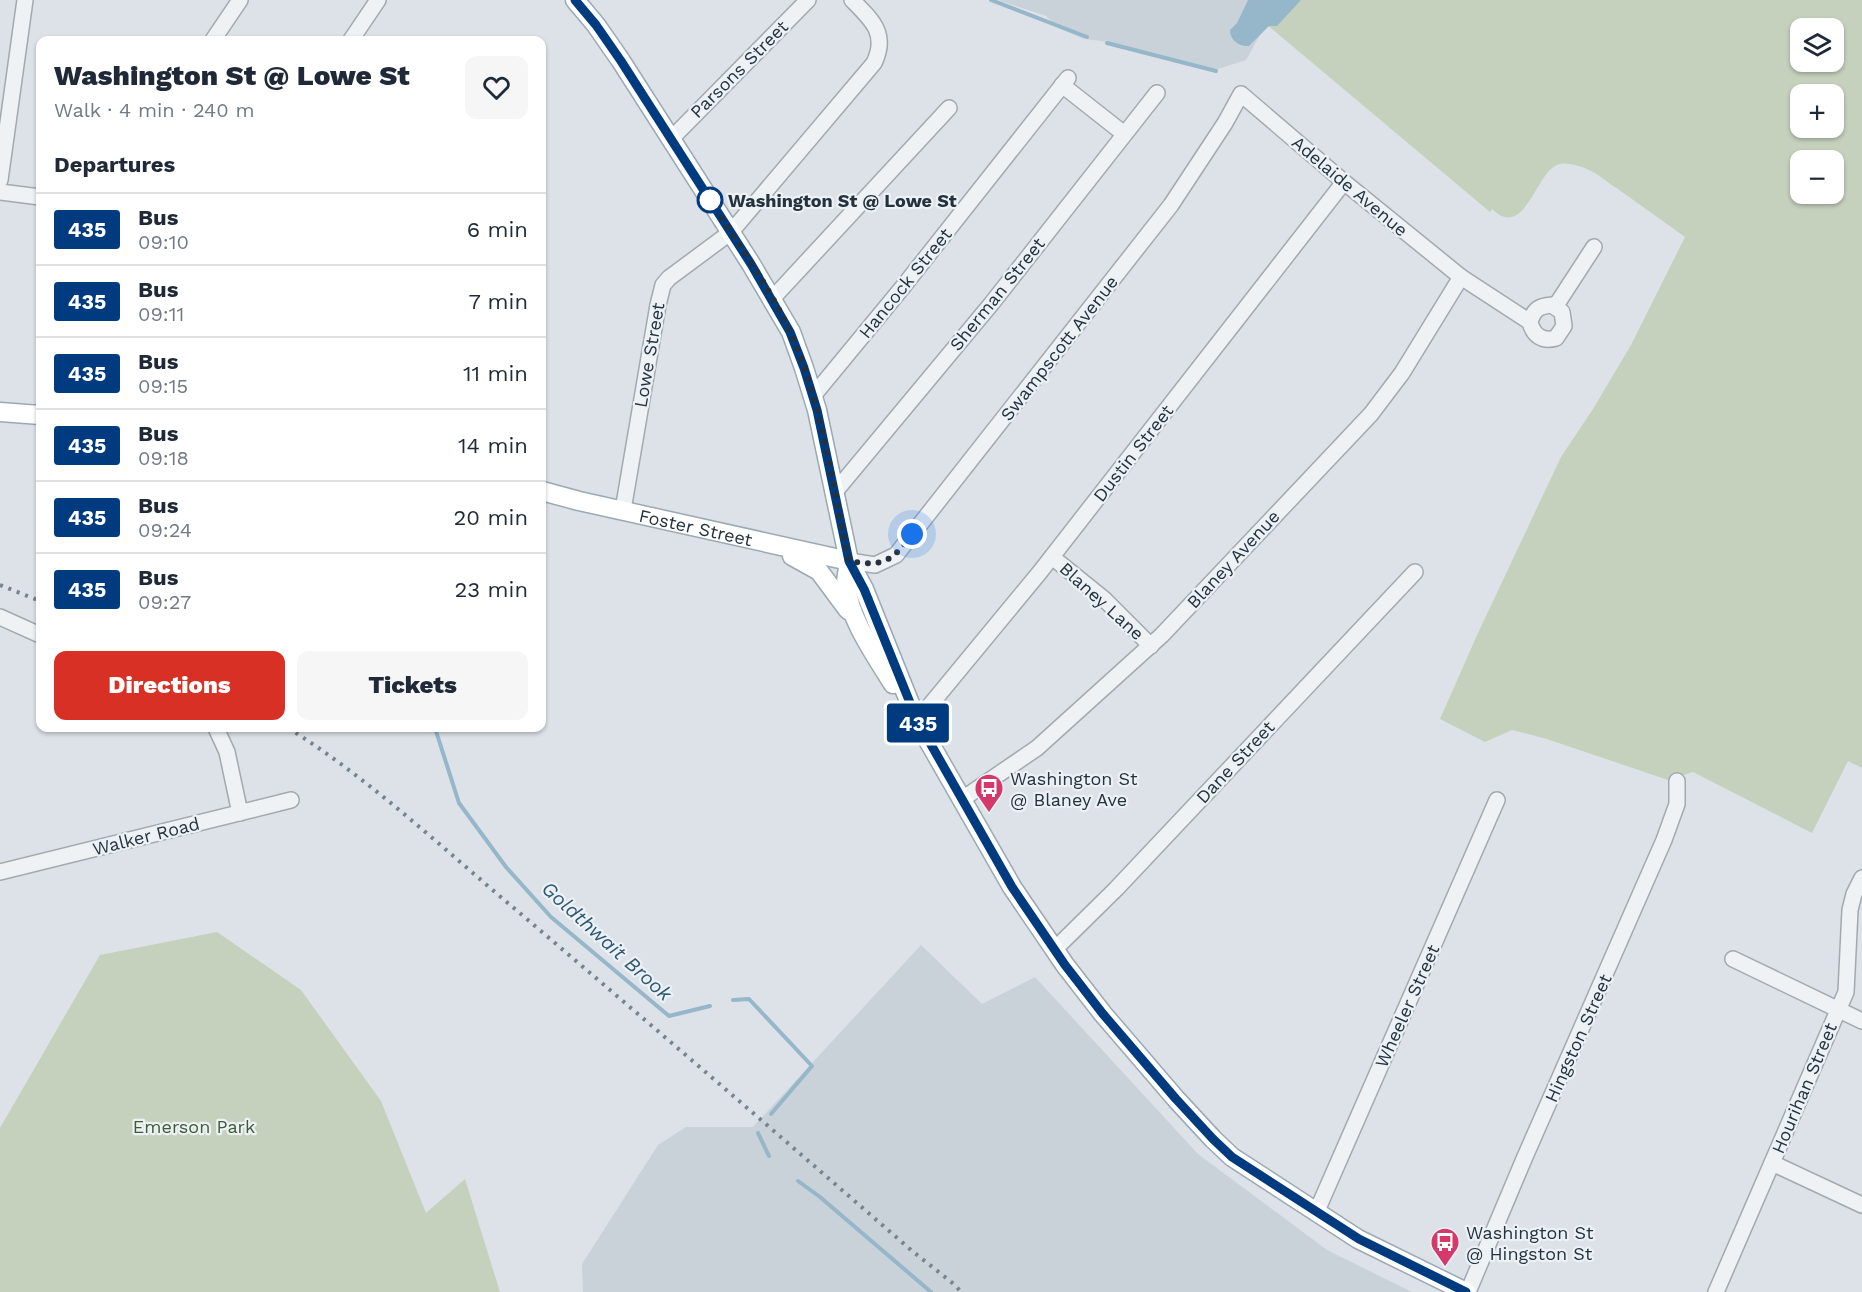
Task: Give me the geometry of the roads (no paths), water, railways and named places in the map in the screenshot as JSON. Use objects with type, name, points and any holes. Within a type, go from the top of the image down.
[{"type":"main road","points":[[575,0],[605,38],[731,232],[772,299],[794,341],[813,396],[849,561],[864,589],[917,720]]},
{"type":"main road","points":[[0,411],[36,415]]},
{"type":"main road","name":"Foster Street","points":[[546,492],[849,561]]},
{"type":"main road","points":[[771,545],[819,571],[831,585],[917,720],[1012,887],[1054,950],[1103,1014],[1213,1139],[1250,1170],[1359,1239],[1467,1292]]},
{"type":"main road","points":[[849,561],[846,585],[861,630]]},
{"type":"street","points":[[0,180],[25,0]]},
{"type":"street","points":[[216,36],[240,0]]},
{"type":"street","points":[[354,36],[378,0]]},
{"type":"street","name":"Parsons Street","points":[[671,139],[808,0]]},
{"type":"street","name":"Lowe Street","points":[[623,510],[663,285],[678,270],[731,232],[864,75],[880,51],[881,41],[876,27],[852,0]]},
{"type":"street","name":"Hancock Street","points":[[813,396],[902,288],[1065,81],[1124,133]]},
{"type":"street","name":"Sherman Street","points":[[834,493],[992,303],[1156,93]]},
{"type":"street","name":"Adelaide Avenue","points":[[1240,94],[1461,277],[1530,322]]},
{"type":"street","name":"Swampscott Avenue","points":[[849,561],[875,565],[896,555],[1171,205],[1225,123],[1240,94]]},
{"type":"street","points":[[772,299],[949,108]]},
{"type":"street","name":"Dustin Street","points":[[917,720],[1052,557],[1344,182]]},
{"type":"street","points":[[0,192],[36,196]]},
{"type":"street","points":[[1555,307],[1594,247]]},
{"type":"street","name":"Blaney Avenue","points":[[961,800],[1036,748],[1151,645],[1371,414],[1402,373],[1461,277]]},
{"type":"street","points":[[1552,305],[1562,312],[1564,326],[1556,338],[1549,340],[1540,338],[1530,322],[1533,313],[1540,306],[1552,305]]},
{"type":"street","name":"Blaney Lane","points":[[1052,557],[1104,599],[1151,645]]},
{"type":"street","name":"Dane Street","points":[[1054,950],[1116,889],[1415,572]]},
{"type":"street","points":[[0,617],[36,633]]},
{"type":"street","points":[[218,732],[226,752],[240,813]]},
{"type":"street","name":"Hingston Street","points":[[1467,1292],[1664,840],[1677,804],[1677,781]]},
{"type":"street","name":"Walker Road","points":[[0,872],[291,800]]},
{"type":"street","name":"Wheeler Street","points":[[1316,1213],[1497,800]]},
{"type":"street","name":"Hourihan Street","points":[[1716,1292],[1846,992],[1850,910],[1854,894],[1862,878]]},
{"type":"street","points":[[1733,959],[1862,1021]]},
{"type":"street","points":[[1772,1163],[1862,1205]]},
{"type":"water","points":[[1248,0],[1301,0],[1277,26],[1269,26],[1249,46],[1245,46],[1233,40],[1230,30],[1237,23]]},
{"type":"waterway","points":[[991,0],[1087,37]]},
{"type":"waterway","points":[[1107,43],[1216,71]]},
{"type":"waterway","name":"Goldthwait Brook","points":[[436,732],[459,803],[506,867],[551,917],[669,1016],[710,1006]]},
{"type":"waterway","name":"Goldthwait Brook","points":[[733,1000],[749,999],[812,1066],[771,1114]]},
{"type":"waterway","name":"Goldthwait Brook","points":[[758,1133],[769,1156]]},
{"type":"waterway","name":"Goldthwait Brook","points":[[798,1181],[820,1197],[931,1292]]},
{"type":"railway","points":[[0,585],[36,599]]},
{"type":"railway","points":[[294,732],[348,769],[404,814],[961,1292]]},
{"type":"place","name":"Washington St @ Lowe St","points":[[710,200]]},
{"type":"place","name":"Washington St @ Blaney Ave","points":[[989,814]]},
{"type":"place","name":"Washington St @ Hingston St","points":[[1445,1268]]},
{"type":"park label","name":"Emerson Park","points":[[194,1126]]}]
